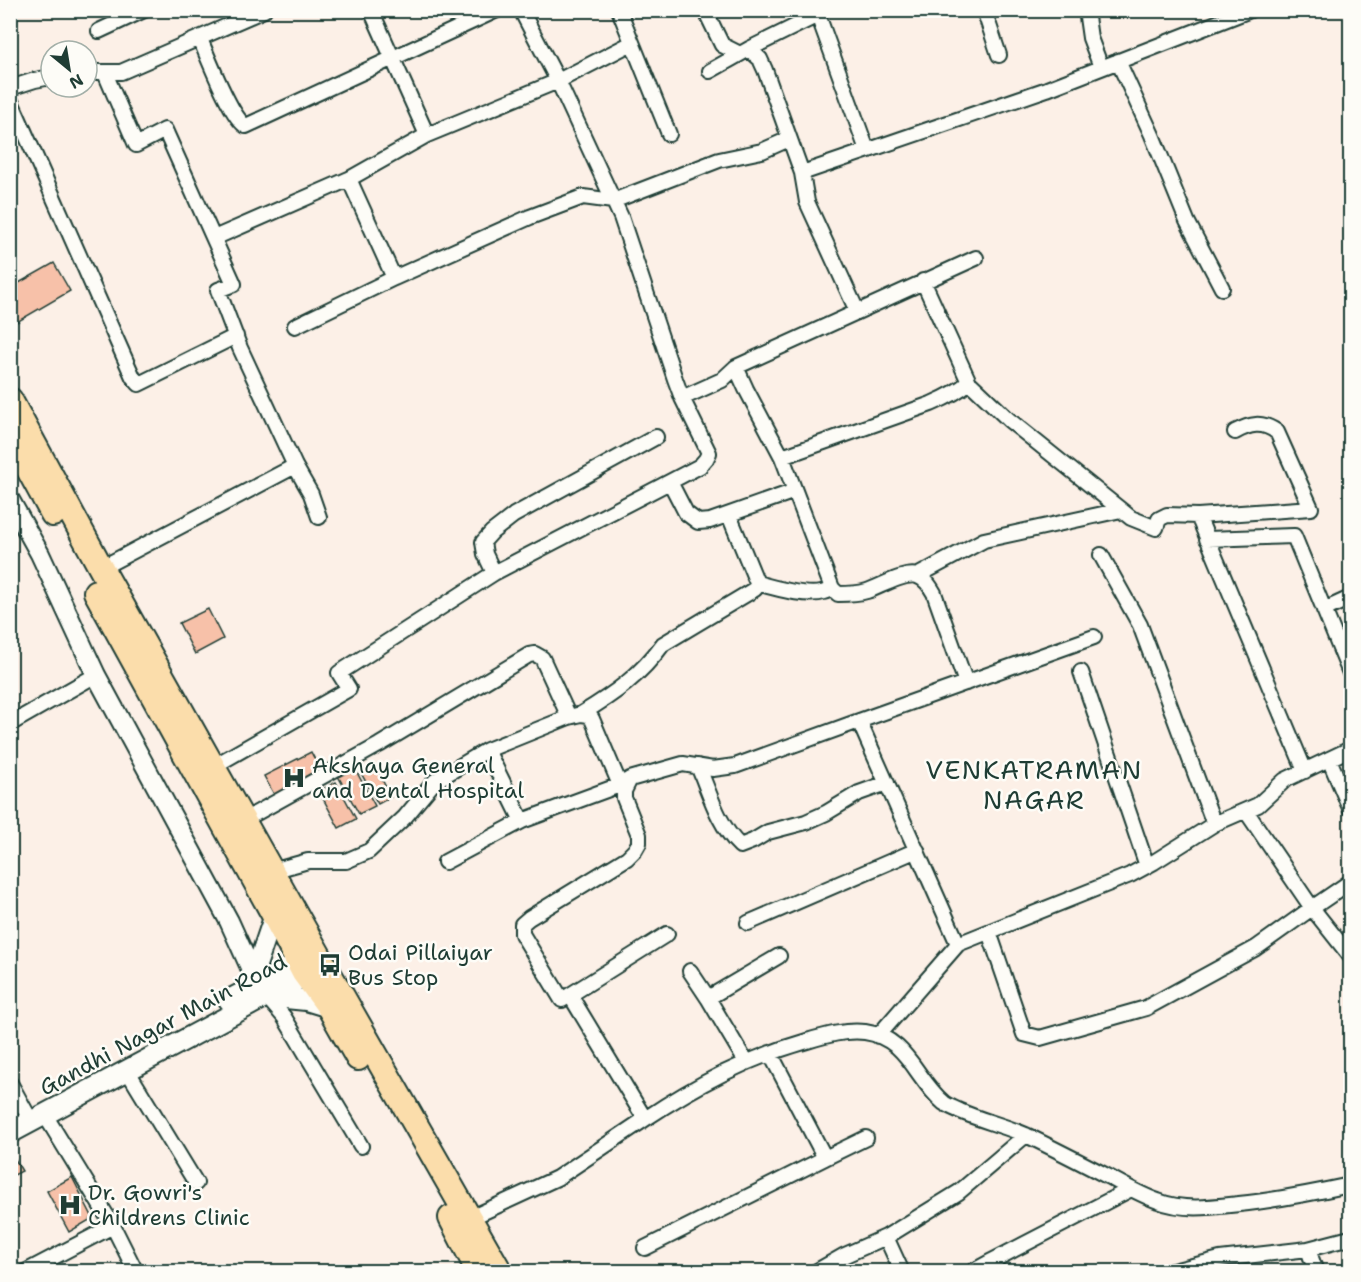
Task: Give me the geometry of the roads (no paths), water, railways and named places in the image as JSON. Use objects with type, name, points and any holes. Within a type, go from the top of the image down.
[{"type":"highway","points":[[10,400],[101,568],[272,871],[308,969],[329,1007],[462,1222],[500,1272]]},
{"type":"highway","points":[[10,435],[274,915],[462,1222],[478,1272]]},
{"type":"main road","name":"Gandhi Nagar Main Road","points":[[10,1133],[28,1117],[259,985],[308,969]]},
{"type":"main road","name":"Gandhi Nagar Main Road","points":[[28,1117],[56,1108],[127,1070],[259,985]]},
{"type":"main road","points":[[259,985],[329,1007]]},
{"type":"street","points":[[99,31],[144,10]]},
{"type":"street","points":[[99,73],[122,72],[264,10]]},
{"type":"street","points":[[371,10],[427,135]]},
{"type":"street","points":[[200,39],[232,110],[240,123],[246,126],[497,10]]},
{"type":"street","points":[[214,766],[349,689],[339,673],[494,573],[700,466],[709,453],[682,398],[621,217],[558,81],[521,10]]},
{"type":"street","points":[[619,10],[669,134]]},
{"type":"street","points":[[705,10],[722,45],[744,51],[760,59],[802,173],[807,202],[858,311]]},
{"type":"street","points":[[984,10],[999,55]]},
{"type":"street","points":[[1086,10],[1090,38],[1101,67]]},
{"type":"street","points":[[802,173],[1047,89],[1241,12]]},
{"type":"street","points":[[710,71],[744,51],[823,13],[867,150]]},
{"type":"street","points":[[214,238],[350,179],[427,135],[558,81],[632,43]]},
{"type":"street","points":[[1118,61],[1152,135],[1187,221],[1222,288]]},
{"type":"street","points":[[105,73],[136,145],[165,130],[234,284],[218,290],[240,348],[295,466],[311,494],[320,518]]},
{"type":"street","points":[[10,88],[39,79]]},
{"type":"street","points":[[10,99],[133,377],[139,384],[236,336]]},
{"type":"street","points":[[295,326],[394,278],[530,217],[582,197],[613,201],[719,160],[762,150],[789,139]]},
{"type":"street","points":[[350,179],[394,278]]},
{"type":"street","points":[[682,398],[722,380],[736,367],[976,258]]},
{"type":"street","points":[[923,281],[969,382],[1009,420],[1131,518],[1156,528],[1160,519],[1167,515],[1198,516],[1311,508],[1276,432],[1264,424],[1245,427],[1235,432]]},
{"type":"street","points":[[736,367],[783,457],[832,588],[838,594],[866,591],[907,576],[917,576],[984,540],[1121,510]]},
{"type":"street","points":[[783,457],[931,404],[961,390],[969,382]]},
{"type":"street","points":[[494,573],[485,554],[483,542],[500,525],[514,515],[656,438]]},
{"type":"street","points":[[101,568],[295,466]]},
{"type":"street","points":[[670,482],[686,513],[698,522],[729,515],[795,491]]},
{"type":"street","points":[[10,500],[40,555],[96,675],[229,921],[259,985],[284,1017],[361,1146]]},
{"type":"street","points":[[272,871],[308,861],[346,861],[369,851],[405,817],[435,781],[487,750],[575,716],[606,699],[635,677],[663,644],[755,589],[757,583],[729,515]]},
{"type":"street","points":[[1198,516],[1305,771]]},
{"type":"street","points":[[1207,539],[1294,536],[1350,674]]},
{"type":"street","points":[[1101,555],[1140,625],[1215,825]]},
{"type":"street","points":[[917,576],[928,583],[934,592],[966,683]]},
{"type":"street","points":[[757,583],[793,591],[819,593],[827,592],[832,588]]},
{"type":"street","points":[[1324,610],[1350,598]]},
{"type":"street","points":[[446,862],[522,821],[625,782],[683,764],[713,769],[735,766],[1094,637]]},
{"type":"street","points":[[244,820],[379,745],[529,655],[536,654],[542,658],[575,716]]},
{"type":"street","points":[[1081,672],[1147,866]]},
{"type":"street","points":[[10,724],[96,675]]},
{"type":"street","points":[[575,716],[589,715],[625,782],[624,798],[639,835],[639,843],[627,858],[529,918],[522,924],[522,934],[562,1000],[666,934]]},
{"type":"street","points":[[859,721],[958,944]]},
{"type":"street","points":[[878,1036],[958,944],[1130,875],[1215,825],[1258,805],[1286,780],[1350,749]]},
{"type":"street","points":[[487,750],[522,821]]},
{"type":"street","points":[[1329,759],[1350,808]]},
{"type":"street","points":[[698,766],[722,823],[732,839],[740,846],[768,832],[816,818],[859,793],[887,783]]},
{"type":"street","points":[[1246,811],[1312,908],[1350,956]]},
{"type":"street","points":[[748,922],[917,850]]},
{"type":"street","points":[[989,932],[1024,1034],[1040,1038],[1146,1008],[1257,948],[1350,882]]},
{"type":"street","points":[[259,985],[274,915]]},
{"type":"street","points":[[708,998],[779,956]]},
{"type":"street","points":[[690,971],[746,1062]]},
{"type":"street","points":[[570,995],[645,1119]]},
{"type":"street","points":[[462,1222],[557,1178],[700,1084],[746,1062],[783,1048],[849,1031],[867,1032],[886,1038],[903,1051],[931,1091],[946,1104],[981,1120],[1026,1136],[1159,1202],[1190,1208],[1262,1202],[1350,1185]]},
{"type":"street","points":[[770,1053],[825,1158]]},
{"type":"street","points":[[127,1070],[196,1183]]},
{"type":"street","points":[[10,1083],[28,1117],[113,1226],[136,1272]]},
{"type":"street","points":[[815,1272],[843,1256],[886,1237],[959,1192],[1026,1136]]},
{"type":"street","points":[[645,1248],[866,1138]]},
{"type":"street","points":[[972,1272],[995,1266],[1131,1189]]},
{"type":"street","points":[[25,1272],[113,1226]]},
{"type":"street","points":[[886,1237],[903,1272]]},
{"type":"street","points":[[1169,1272],[1220,1259],[1308,1248],[1350,1238]]},
{"type":"street","points":[[1308,1248],[1316,1272]]},
{"type":"place","name":"Akshaya General and Dental Hospital","points":[[294,778]]},
{"type":"place","name":"Odai Pillaiyar Bus Stop","points":[[330,965]]},
{"type":"place","name":"Dr. Gowri's Childrens Clinic","points":[[70,1205]]},
{"type":"district","name":"VENKATRAMAN NAGAR","points":[[1034,785]]}]
